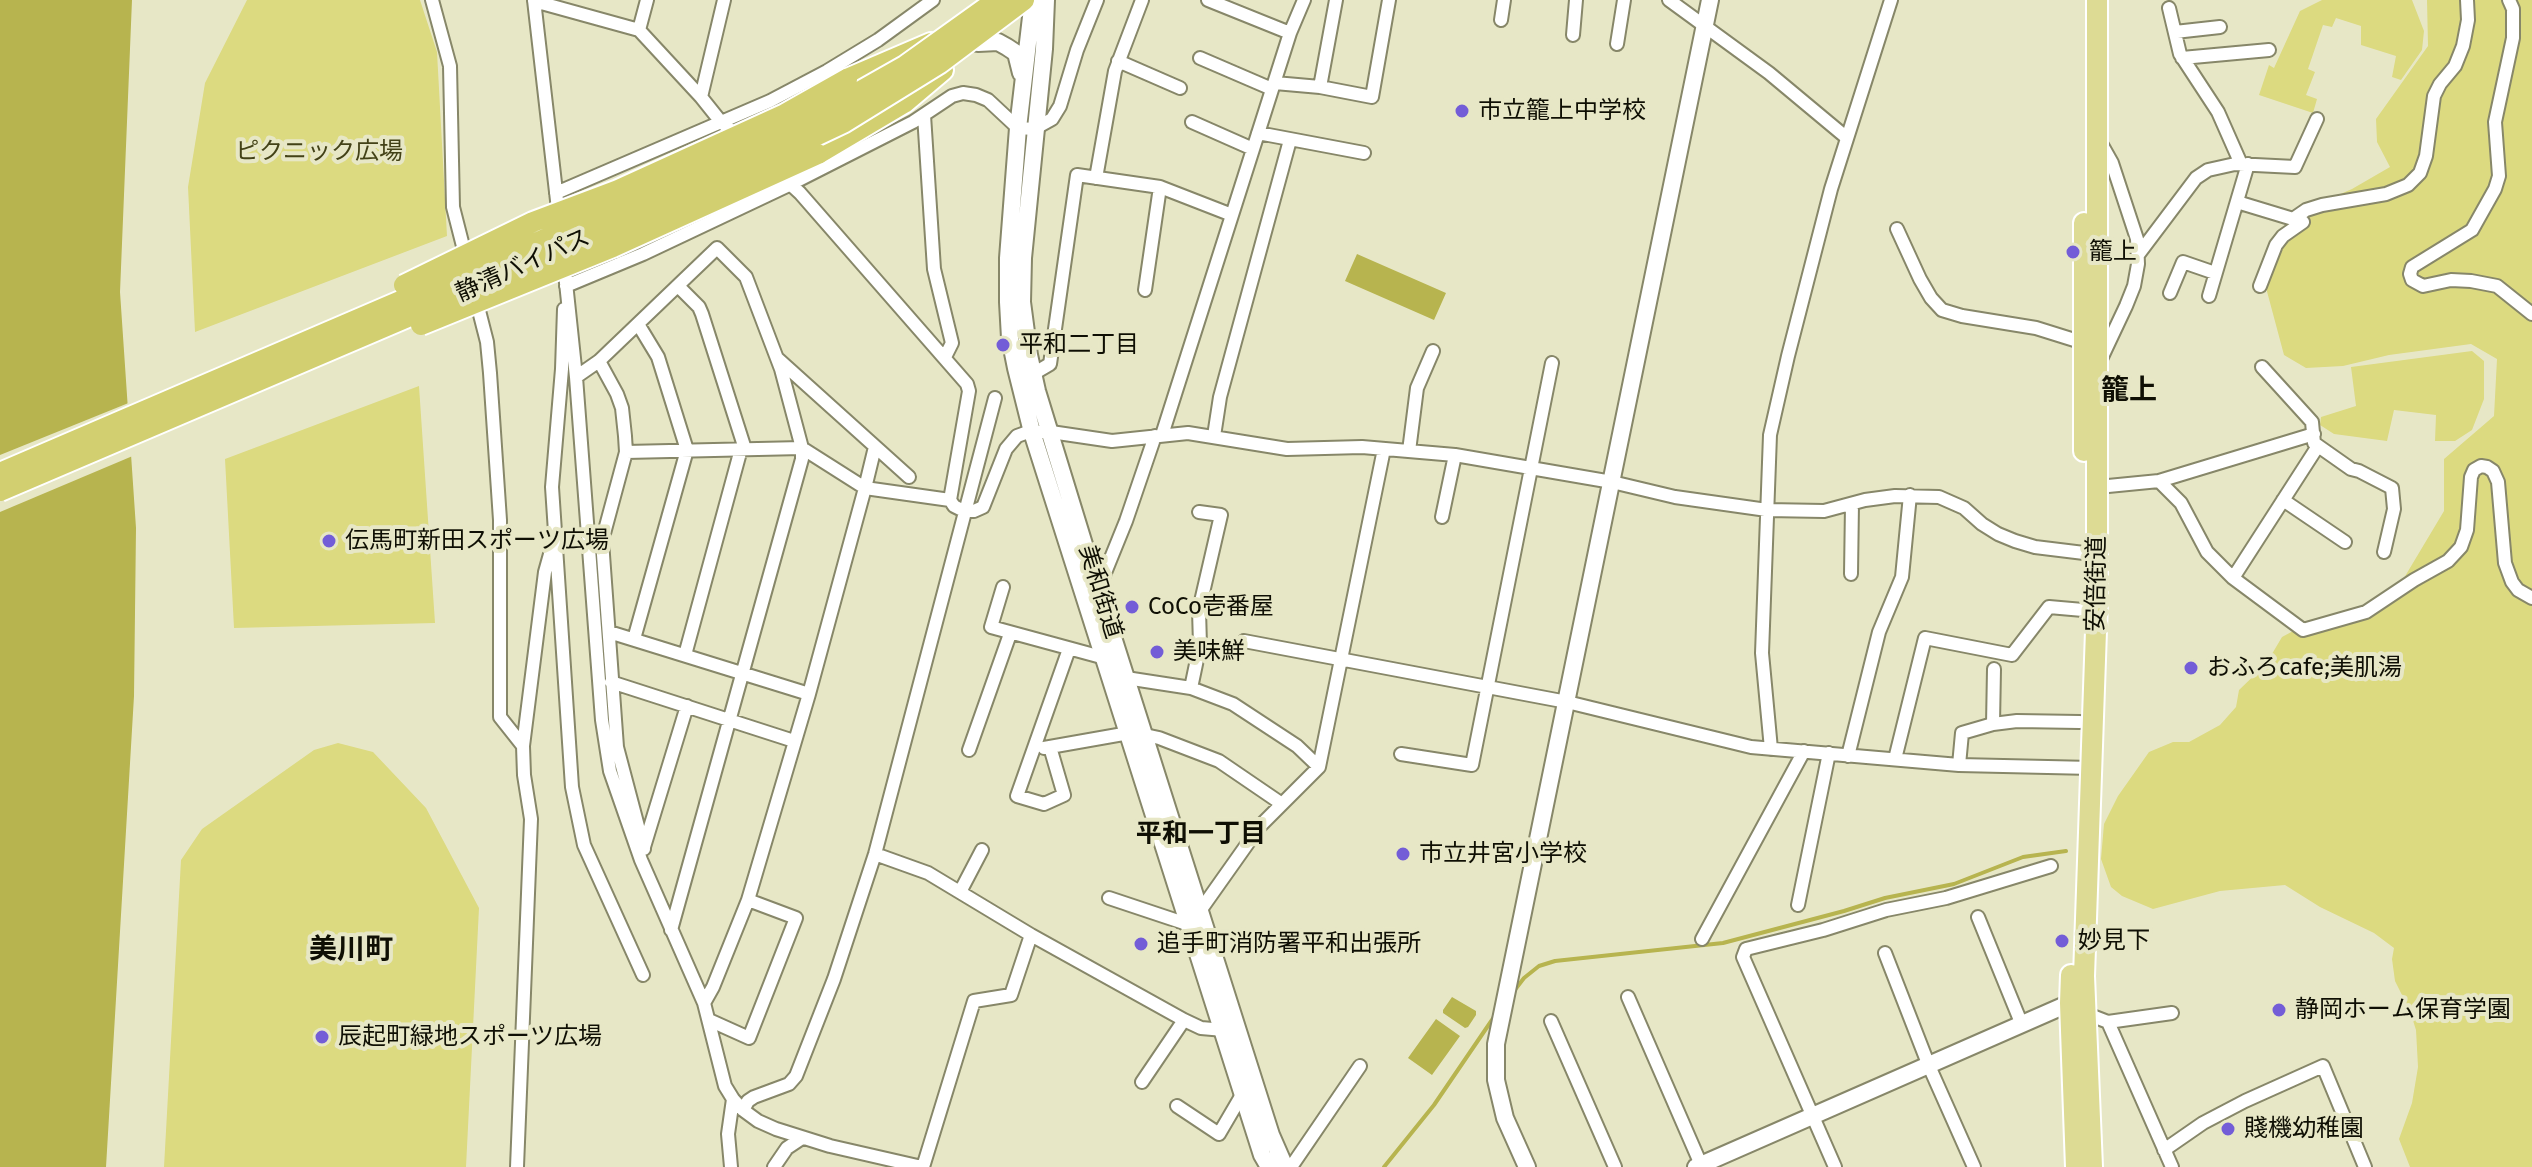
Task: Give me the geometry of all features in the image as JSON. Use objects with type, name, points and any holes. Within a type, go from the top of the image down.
[{"type":"highway","name":"静清バイパス","points":[[0,473],[666,187],[799,126],[905,66],[997,0]]},
{"type":"highway","points":[[244,368],[507,235],[688,159],[785,114],[847,79],[963,31],[1006,0]]},
{"type":"highway","name":"静清バイパス","points":[[0,491],[520,269],[805,141],[868,108],[1035,1]]},
{"type":"highway","points":[[221,396],[387,339],[530,282],[818,154],[904,103],[924,84],[1035,1]]},
{"type":"main road","name":"安倍街道","points":[[2085,0],[2084,553],[2080,722],[2085,768]]},
{"type":"main road","name":"安倍街道","points":[[2076,1167],[2077,1008],[2085,768],[2097,630],[2097,0]]},
{"type":"main road","name":"安倍街道","points":[[2077,1008],[2092,1167]]},
{"type":"street","points":[[432,0],[450,66],[453,207],[487,342],[490,373],[500,520],[500,717],[523,746]]},
{"type":"street","points":[[639,30],[647,0]]},
{"type":"street","points":[[701,97],[724,0]]},
{"type":"street","points":[[567,288],[791,184],[913,122],[952,96],[963,93],[988,100],[1026,128],[1052,119],[1060,106],[1077,50],[1097,0]]},
{"type":"street","points":[[1096,178],[1110,90],[1142,0]]},
{"type":"street","points":[[1098,590],[1158,435],[1290,33],[1304,0]]},
{"type":"street","points":[[1320,87],[1336,0]]},
{"type":"street","points":[[1200,58],[1274,86],[1320,87],[1372,97],[1389,0]]},
{"type":"street","points":[[1501,20],[1504,0]]},
{"type":"street","points":[[1573,35],[1576,0]]},
{"type":"street","points":[[1617,44],[1624,0]]},
{"type":"street","points":[[1669,0],[1769,73],[1847,138]]},
{"type":"street","points":[[1527,1167],[1505,1118],[1496,1080],[1496,1044],[1710,0]]},
{"type":"street","points":[[1771,749],[1762,669],[1770,435],[1831,189],[1891,0]]},
{"type":"street","points":[[2293,219],[2306,210],[2322,205],[2386,194],[2408,185],[2420,173],[2426,156],[2434,96],[2455,66],[2463,46],[2468,20],[2467,0]]},
{"type":"street","points":[[2509,0],[2513,9],[2513,38],[2495,122],[2499,176],[2495,189],[2472,230],[2412,267],[2410,274],[2412,280],[2423,286],[2451,280],[2497,286],[2532,314]]},
{"type":"street","points":[[1031,935],[1011,995],[974,1001],[923,1167],[802,1138],[758,1121],[743,1110],[725,1086],[704,1003],[671,930],[610,771],[602,720],[576,377],[534,1],[639,30],[721,122],[791,184],[945,357],[967,384],[969,391],[950,500],[964,511],[983,507],[1011,442],[1017,436],[1051,432],[1112,441],[1188,433],[1287,449],[1362,447],[1455,455],[1612,482],[1675,497],[1767,510],[1824,511],[1865,500],[1910,495],[1939,497],[1950,500],[1998,534],[2015,541],[2035,547],[2084,553]]},
{"type":"street","name":"美和街道","points":[[1035,1],[1044,49],[1026,128],[1008,258],[1010,338],[1032,432],[1105,658],[1137,734],[1200,910],[1271,1135],[1288,1167]]},
{"type":"street","name":"美和街道","points":[[1035,1],[1024,82],[1026,128],[1022,302],[1033,374],[1126,678],[1137,734],[1190,925],[1262,1155],[1269,1167]]},
{"type":"street","points":[[1215,2],[1290,33]]},
{"type":"street","points":[[556,193],[770,101],[878,40],[924,3]]},
{"type":"street","points":[[2169,8],[2182,58],[2218,112],[2245,164],[2209,296]]},
{"type":"street","points":[[2175,32],[2220,27]]},
{"type":"street","points":[[978,43],[998,42],[1016,53],[1024,82]]},
{"type":"street","points":[[2182,58],[2269,50]]},
{"type":"street","points":[[1118,61],[1180,88]]},
{"type":"street","points":[[924,115],[934,269],[952,343],[945,357]]},
{"type":"street","points":[[2138,255],[2196,178],[2208,170],[2245,164],[2295,167],[2317,119]]},
{"type":"street","points":[[1192,122],[1253,149]]},
{"type":"street","points":[[1258,133],[1364,153]]},
{"type":"street","points":[[2097,137],[2112,163],[2137,239],[2138,255],[2130,296],[2098,365]]},
{"type":"street","points":[[1214,436],[1220,397],[1290,140]]},
{"type":"street","points":[[1033,374],[1050,364],[1077,175],[1160,187],[1232,215]]},
{"type":"street","points":[[1145,290],[1160,187]]},
{"type":"street","points":[[2237,202],[2303,222],[2276,245],[2260,286]]},
{"type":"street","points":[[1897,229],[1920,279],[1942,310],[1971,318],[2036,328],[2084,343]]},
{"type":"street","points":[[576,377],[599,361],[717,248],[746,277],[776,357],[802,448],[802,459],[671,930]]},
{"type":"street","points":[[2170,293],[2183,262],[2215,273]]},
{"type":"street","points":[[678,286],[702,314],[743,449],[685,655]]},
{"type":"street","points":[[567,288],[562,319],[562,369],[552,487],[570,763],[577,819],[596,875],[643,975]]},
{"type":"street","points":[[634,639],[687,450],[658,357],[638,324]]},
{"type":"street","points":[[1409,451],[1417,388],[1433,351]]},
{"type":"street","points":[[776,357],[909,477]]},
{"type":"street","points":[[599,361],[622,408],[626,452],[602,541],[619,758],[643,854]]},
{"type":"street","points":[[1401,754],[1472,765],[1552,363]]},
{"type":"street","points":[[2262,367],[2312,422],[2316,440],[2351,469],[2392,488],[2394,509],[2384,552]]},
{"type":"street","points":[[743,1110],[754,1097],[789,1084],[796,1076],[834,979],[875,854],[995,398]]},
{"type":"street","points":[[2098,487],[2159,481],[2316,440]]},
{"type":"street","points":[[2233,578],[2283,500],[2316,440]]},
{"type":"street","points":[[704,1003],[748,900],[809,694],[875,447]]},
{"type":"street","points":[[626,452],[802,448],[865,488],[950,500]]},
{"type":"street","points":[[1109,898],[1190,925],[1260,826],[1319,767],[1384,449]]},
{"type":"street","points":[[1442,517],[1455,455]]},
{"type":"street","points":[[2159,481],[2181,503],[2207,552],[2233,578],[2303,630],[2366,612],[2448,561],[2461,547],[2467,530],[2471,477],[2474,470],[2481,466],[2493,471],[2498,482],[2505,563],[2512,582],[2518,590],[2532,598]]},
{"type":"street","points":[[1848,756],[1879,632],[1902,577],[1910,495]]},
{"type":"street","points":[[2283,500],[2345,542]]},
{"type":"street","points":[[1851,574],[1852,504]]},
{"type":"street","points":[[1191,688],[1200,645],[1199,610],[1221,515],[1199,512]]},
{"type":"street","points":[[517,1167],[531,819],[523,746],[545,572],[555,536]]},
{"type":"street","points":[[1003,587],[991,627],[1105,658]]},
{"type":"street","points":[[1895,759],[1925,638],[2012,655],[2049,607],[2083,610]]},
{"type":"street","points":[[609,632],[809,694]]},
{"type":"street","points":[[969,750],[1010,634]]},
{"type":"street","points":[[1244,641],[1567,702],[1717,740],[1771,749],[1959,765],[2085,768]]},
{"type":"street","points":[[1050,747],[1064,795],[1044,804],[1017,796],[1069,649]]},
{"type":"street","points":[[1993,724],[1994,669]]},
{"type":"street","points":[[1126,678],[1191,688],[1233,704],[1297,746],[1319,767]]},
{"type":"street","points":[[611,682],[794,741]]},
{"type":"street","points":[[643,854],[687,706]]},
{"type":"street","points":[[1959,765],[1962,733],[2017,721],[2080,722]]},
{"type":"street","points":[[1033,750],[1137,734],[1170,742],[1219,761],[1282,804]]},
{"type":"street","points":[[1702,939],[1804,751]]},
{"type":"street","points":[[1798,905],[1829,753]]},
{"type":"street","points":[[960,892],[982,850]]},
{"type":"street","points":[[875,854],[928,873],[1031,935],[1184,1020],[1201,1028],[1224,1030]]},
{"type":"street","points":[[1835,1167],[1743,957],[1746,949],[1886,910],[1946,898],[2051,866]]},
{"type":"street","points":[[709,1020],[749,1038],[796,918],[748,900]]},
{"type":"street","points":[[1978,917],[2022,1025]]},
{"type":"street","points":[[1885,953],[1929,1066],[1974,1167]]},
{"type":"street","points":[[1628,997],[1700,1166],[2022,1025],[2077,1008],[2108,1022],[2172,1013]]},
{"type":"street","points":[[1142,1082],[1184,1020]]},
{"type":"street","points":[[1551,1021],[1615,1167]]},
{"type":"street","points":[[2108,1022],[2172,1167]]},
{"type":"street","points":[[1288,1167],[1360,1066]]},
{"type":"street","points":[[2164,1150],[2203,1123],[2323,1066],[2365,1167]]},
{"type":"street","points":[[1177,1106],[1219,1134],[1243,1093]]},
{"type":"street","points":[[731,1167],[728,1134],[733,1099]]},
{"type":"street","points":[[774,1167],[787,1148],[802,1138]]},
{"type":"green space","name":"ピクニック広場","points":[[247,0],[420,0],[437,52],[447,236],[195,332],[188,187],[205,83]]},
{"type":"green space","points":[[2322,0],[2412,0],[2424,31],[2422,50],[2401,80],[2392,77],[2396,56],[2361,45],[2361,26],[2336,18],[2332,27],[2323,25],[2308,69],[2315,72],[2306,95],[2317,99],[2313,113],[2259,95],[2269,65],[2274,68],[2300,11]]},
{"type":"green space","points":[[2427,0],[2532,0],[2532,1167],[2410,1167],[2399,1139],[2412,1103],[2418,1067],[2416,1030],[2395,981],[2394,948],[2374,933],[2320,907],[2285,885],[2220,891],[2153,909],[2122,896],[2111,887],[2101,859],[2104,824],[2118,796],[2149,752],[2173,742],[2189,742],[2220,725],[2236,707],[2239,690],[2266,664],[2282,637],[2308,623],[2368,605],[2401,583],[2444,511],[2444,459],[2494,416],[2497,359],[2471,344],[2389,355],[2343,366],[2306,368],[2284,355],[2265,284],[2263,264],[2317,204],[2352,189],[2390,167],[2377,142],[2376,119],[2428,46]]},
{"type":"green space","points":[[2472,351],[2484,361],[2484,399],[2472,430],[2455,441],[2435,441],[2436,415],[2394,410],[2387,441],[2334,434],[2320,425],[2321,417],[2356,406],[2351,367]]},
{"type":"green space","name":"伝馬町新田スポーツ広場","points":[[419,386],[435,623],[234,628],[225,459]]},
{"type":"green space","name":"辰起町緑地スポーツ広場","points":[[338,743],[373,752],[426,808],[479,908],[466,1167],[164,1167],[181,860],[202,829],[314,750]]},
{"type":"shaded area","points":[[0,0],[132,0],[120,292],[136,528],[134,696],[106,1167],[0,1167]]},
{"type":"shaded area","points":[[1357,254],[1446,293],[1434,320],[1345,281]]},
{"type":"shaded area","points":[[1452,997],[1476,1011],[1468,1027],[1443,1013]]},
{"type":"shaded area","points":[[1436,1019],[1460,1036],[1432,1075],[1408,1058]]},
{"type":"pier","points":[[131,402],[135,455],[0,512],[0,455]]},
{"type":"waterway","points":[[1514,991],[1539,966],[1555,961],[1723,943],[1885,898],[1954,884],[2023,857],[2066,851]]},
{"type":"waterway","points":[[1384,1167],[1434,1105],[1494,1017]]},
{"type":"place","name":"市立籠上中学校","points":[[1462,111]]},
{"type":"place","name":"籠上","points":[[2073,252]]},
{"type":"place","name":"平和二丁目","points":[[1003,345]]},
{"type":"place","name":"伝馬町新田スポーツ広場","points":[[329,541]]},
{"type":"place","name":"CoCo壱番屋","points":[[1132,607]]},
{"type":"place","name":"美味鮮","points":[[1157,652]]},
{"type":"place","name":"おふろcafe;美肌湯","points":[[2191,668]]},
{"type":"place","name":"市立井宮小学校","points":[[1403,854]]},
{"type":"place","name":"妙見下","points":[[2062,941]]},
{"type":"place","name":"追手町消防署平和出張所","points":[[1141,944]]},
{"type":"place","name":"静岡ホーム保育学園","points":[[2279,1010]]},
{"type":"place","name":"辰起町緑地スポーツ広場","points":[[322,1037]]},
{"type":"place","name":"賤機幼稚園","points":[[2228,1129]]},
{"type":"district","name":"籠上","points":[[2129,391]]},
{"type":"district","name":"平和一丁目","points":[[1201,835]]},
{"type":"district","name":"美川町","points":[[351,950]]}]
